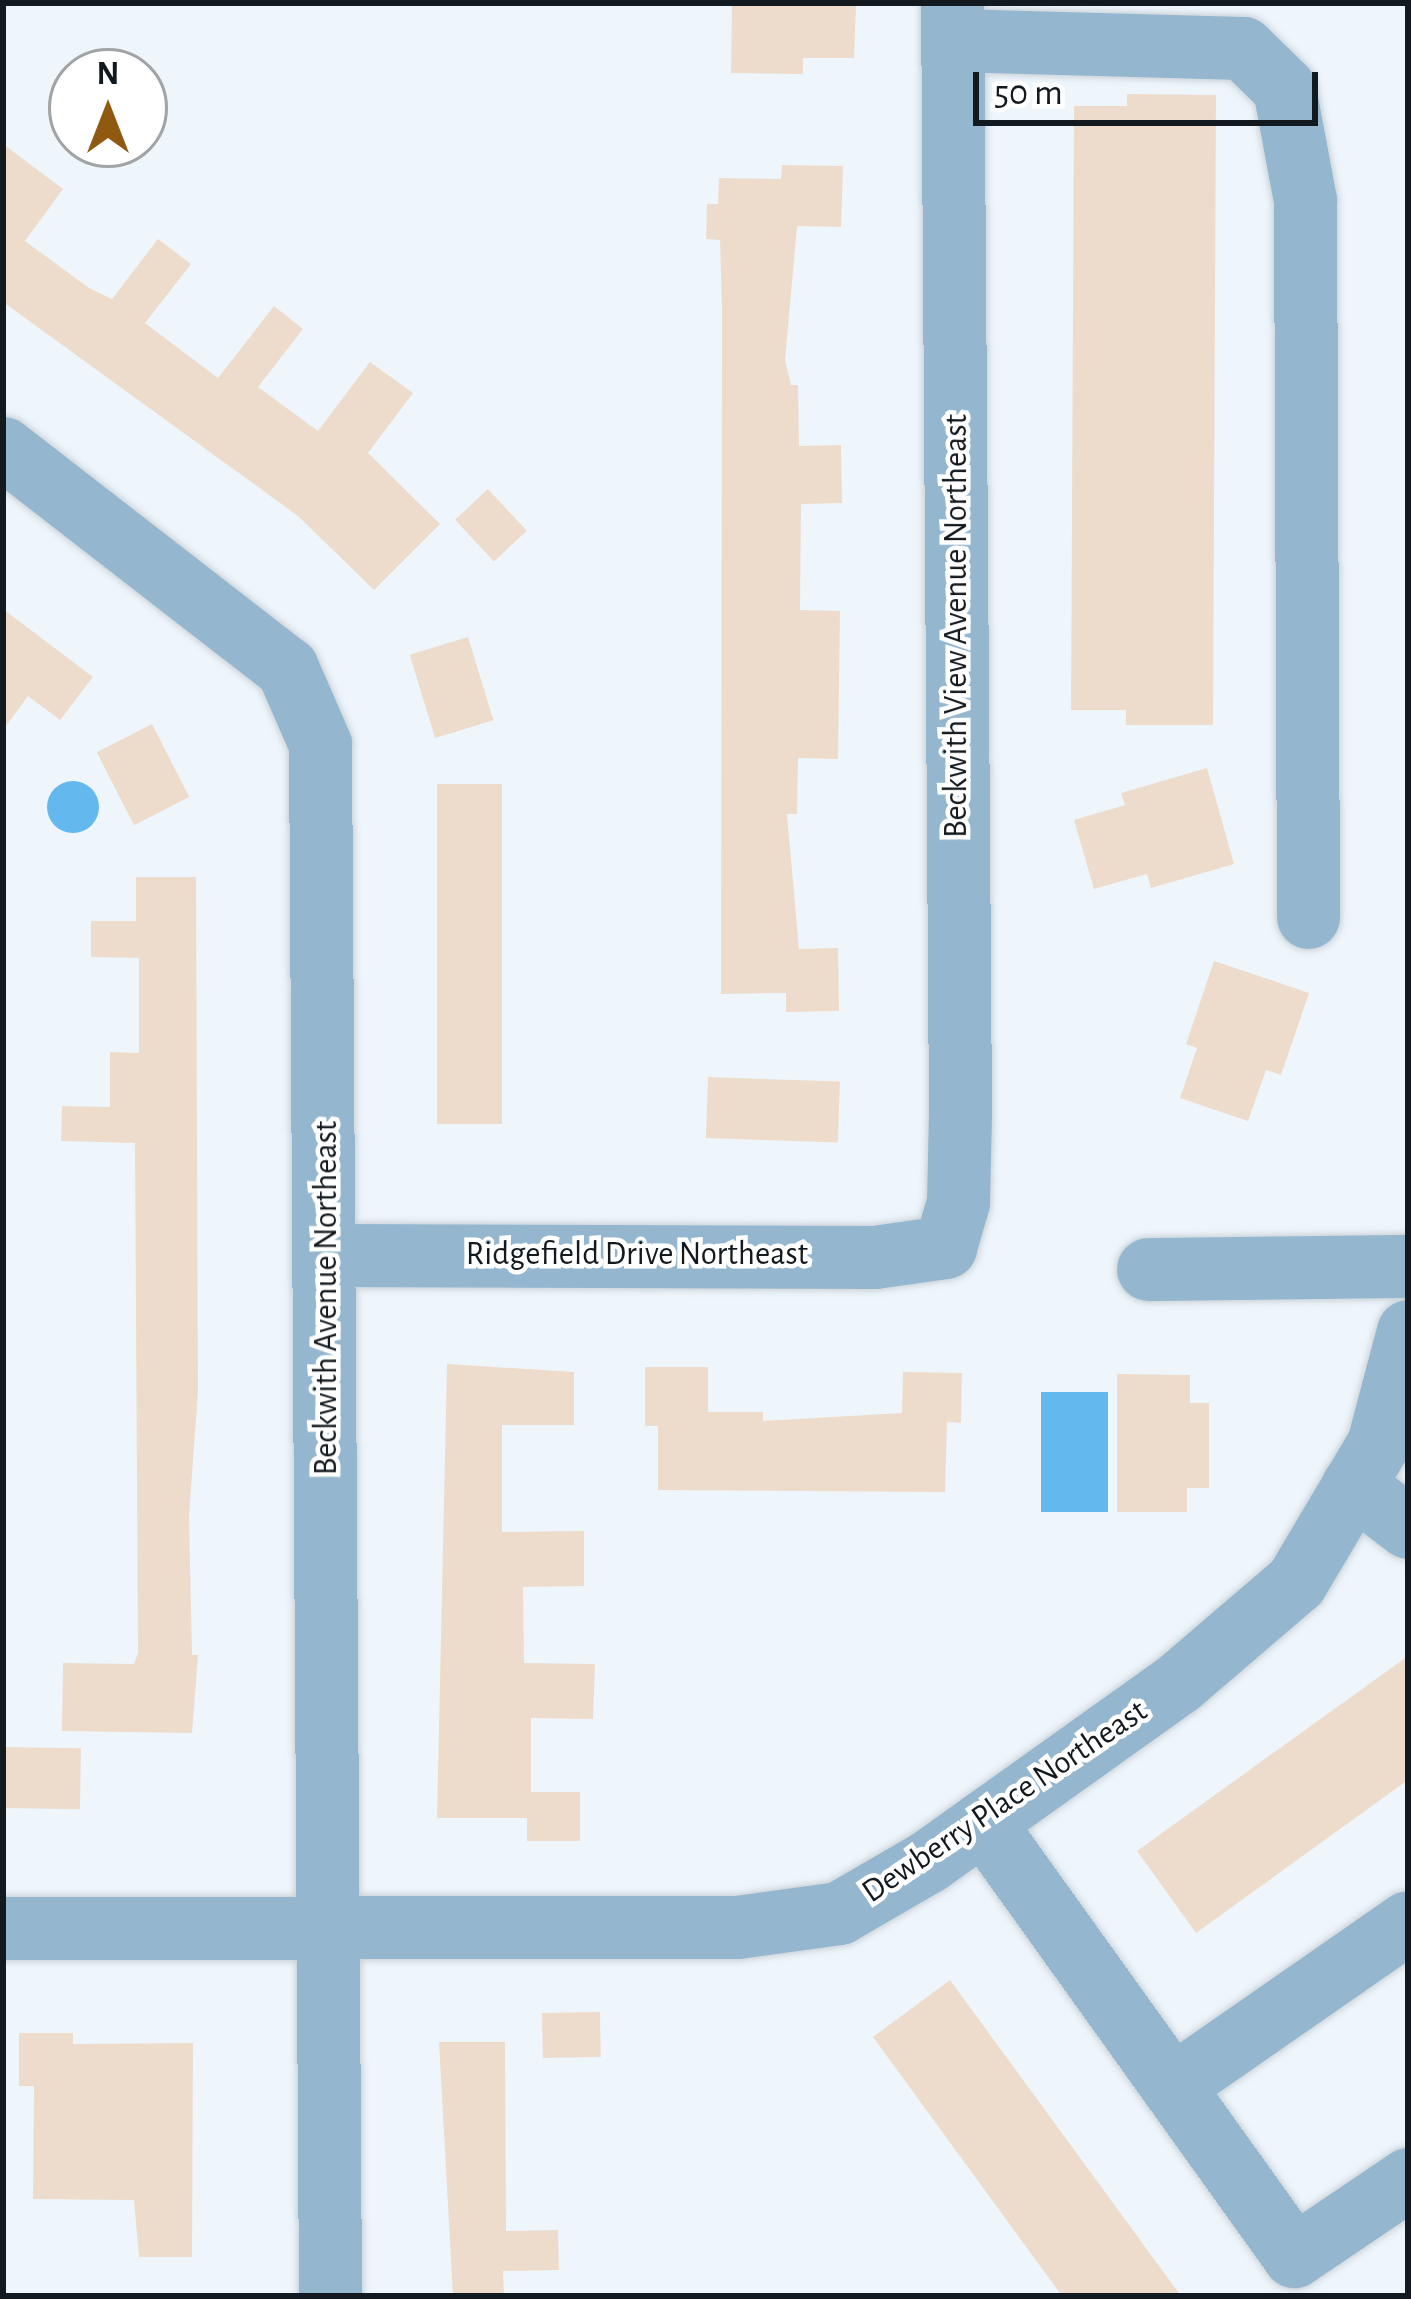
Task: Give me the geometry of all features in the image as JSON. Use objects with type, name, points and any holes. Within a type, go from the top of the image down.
[{"type":"street","points":[[952,21],[1243,48],[1284,88],[1305,200],[1308,917]]},
{"type":"street","name":"Beckwith View Avenue Northeast","points":[[945,1247],[958,1202],[960,1112],[952,21]]},
{"type":"street","name":"Beckwith Avenue Northeast","points":[[3,448],[246,631],[298,683],[316,724],[324,791],[330,2296]]},
{"type":"street","name":"Ridgefield Drive Northeast","points":[[327,1255],[874,1257],[945,1247]]},
{"type":"street","points":[[1148,1269],[1408,1266]]},
{"type":"street","name":"Dewberry Place Northeast","points":[[3,1928],[737,1927],[839,1913],[983,1822],[1178,1682],[1296,1582],[1378,1444],[1408,1331]]},
{"type":"street","points":[[1353,1486],[1408,1527]]},
{"type":"street","points":[[983,1822],[1294,2256],[1408,2179]]},
{"type":"street","points":[[1172,2086],[1408,1922]]},
{"type":"water","points":[[73,781],[91,789],[99,807],[91,825],[73,833],[55,825],[47,807],[55,789]]},
{"type":"water","points":[[1041,1392],[1108,1392],[1108,1512],[1041,1512]]},
{"type":"building","points":[[732,3],[856,5],[854,58],[803,58],[803,74],[731,73]]},
{"type":"building","points":[[1127,94],[1216,95],[1213,725],[1126,725],[1126,710],[1071,710],[1074,106],[1127,106]]},
{"type":"building","points":[[3,144],[63,189],[25,241],[89,288],[112,299],[158,239],[191,264],[145,323],[218,378],[274,306],[303,329],[258,387],[318,431],[370,362],[413,393],[368,453],[440,524],[374,590],[298,516],[3,302]]},
{"type":"building","points":[[782,165],[843,166],[841,227],[797,226],[785,361],[791,385],[798,385],[799,446],[841,445],[842,503],[801,504],[800,610],[840,611],[838,759],[798,758],[797,814],[787,814],[799,949],[838,948],[839,1011],[786,1012],[786,993],[721,994],[722,310],[720,240],[706,239],[707,204],[718,204],[719,178],[781,179]]},
{"type":"building","points":[[488,489],[527,531],[494,561],[455,520]]},
{"type":"building","points":[[3,609],[93,677],[60,720],[28,696],[3,730]]},
{"type":"building","points":[[468,637],[493,720],[435,738],[410,655]]},
{"type":"building","points":[[152,724],[189,797],[134,825],[97,752]]},
{"type":"building","points":[[1207,768],[1234,864],[1151,888],[1147,874],[1094,889],[1074,820],[1125,805],[1121,793]]},
{"type":"building","points":[[437,784],[502,784],[502,1124],[437,1124]]},
{"type":"building","points":[[136,877],[196,877],[198,1391],[189,1516],[192,1655],[198,1655],[192,1733],[62,1731],[63,1663],[134,1664],[138,1653],[135,1143],[61,1141],[62,1106],[110,1107],[110,1052],[139,1053],[139,958],[91,957],[91,921],[136,921]]},
{"type":"building","points":[[1214,961],[1309,993],[1281,1075],[1266,1070],[1248,1121],[1180,1098],[1197,1048],[1186,1044]]},
{"type":"building","points":[[708,1077],[840,1082],[838,1143],[706,1138]]},
{"type":"building","points":[[447,1364],[574,1372],[574,1425],[502,1425],[502,1532],[584,1531],[584,1586],[523,1587],[524,1663],[595,1664],[593,1719],[531,1718],[531,1792],[580,1792],[580,1841],[527,1841],[527,1818],[437,1818]]},
{"type":"building","points":[[645,1367],[708,1367],[708,1412],[763,1412],[763,1421],[902,1413],[903,1372],[962,1373],[961,1423],[947,1422],[945,1492],[658,1490],[658,1426],[645,1426]]},
{"type":"building","points":[[1117,1374],[1190,1375],[1190,1403],[1209,1403],[1209,1488],[1187,1488],[1187,1512],[1117,1512]]},
{"type":"building","points":[[1408,1656],[1408,1780],[1196,1933],[1137,1851]]},
{"type":"building","points":[[3,1747],[81,1748],[80,1809],[3,1808]]},
{"type":"building","points":[[950,1980],[1181,2296],[1062,2296],[873,2037]]},
{"type":"building","points":[[600,2012],[601,2057],[543,2058],[542,2013]]},
{"type":"building","points":[[19,2033],[73,2033],[73,2044],[193,2043],[192,2257],[139,2257],[134,2200],[33,2199],[34,2086],[19,2086]]},
{"type":"building","points":[[439,2042],[505,2042],[506,2231],[558,2230],[559,2270],[503,2271],[504,2296],[453,2296]]}]
